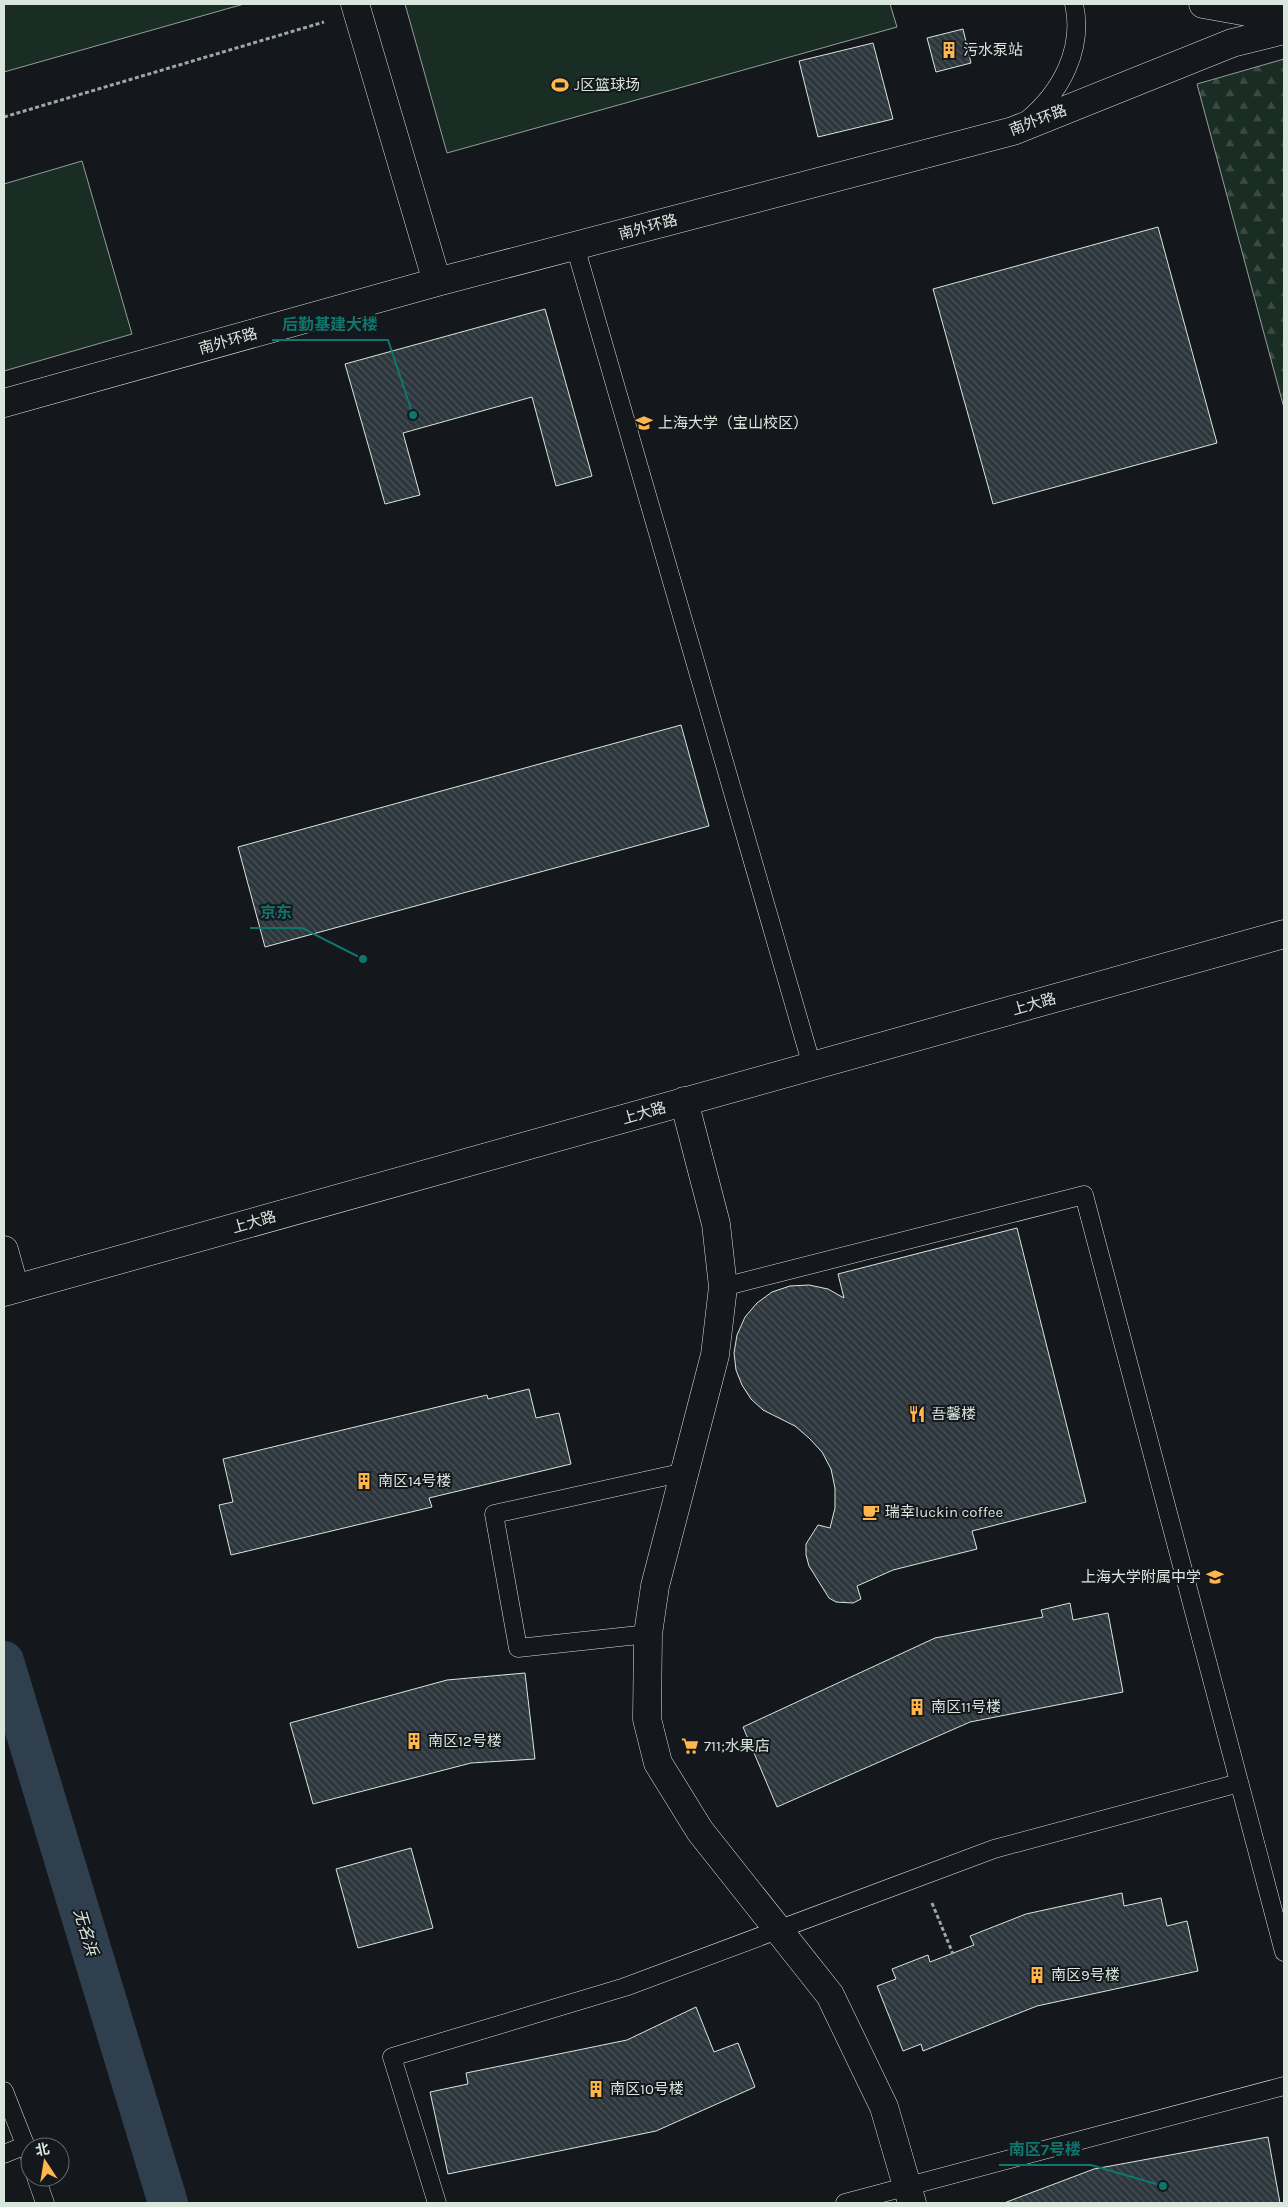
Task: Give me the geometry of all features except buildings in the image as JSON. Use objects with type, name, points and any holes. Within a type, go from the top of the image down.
[{"type":"street","points":[[1203,4],[1270,16],[1284,15]]},
{"type":"street","points":[[356,8],[437,282]]},
{"type":"street","name":"南外环路","points":[[4,403],[437,282],[1013,131],[1232,43],[1284,30]]},
{"type":"street","name":"上大路","points":[[10,1290],[1284,934]]},
{"type":"street","points":[[684,1101],[716,1224],[722,1287],[715,1355],[655,1586],[648,1634],[647,1719],[658,1763],[700,1831],[830,1995],[884,2107],[910,2195]]},
{"type":"street","points":[[4,1250],[10,1290]]},
{"type":"lane","points":[[1013,131],[1035,113],[1051,96],[1065,74],[1072,54],[1076,32],[1074,4]]},
{"type":"lane","points":[[575,246],[812,1066]]},
{"type":"lane","points":[[722,1287],[1084,1195],[1284,1952]]},
{"type":"lane","points":[[648,1634],[518,1648],[494,1514],[685,1472]]},
{"type":"lane","points":[[437,2203],[392,2057],[625,1987],[994,1849],[1240,1783]]},
{"type":"lane","points":[[846,2203],[910,2195],[1284,2086]]},
{"type":"lane","points":[[4,2091],[22,2137]]},
{"type":"lane","points":[[4,2154],[20,2152]]},
{"type":"lane","points":[[39,2187],[45,2203]]},
{"type":"path","points":[[4,117],[356,8]]},
{"type":"path","points":[[921,1876],[952,1954]]},
{"type":"green space","points":[[4,4],[244,4],[4,72]]},
{"type":"green space","name":"J区篮球场","points":[[405,4],[890,4],[897,27],[447,153]]},
{"type":"green space","points":[[1284,59],[1284,408],[1197,84]]},
{"type":"green space","points":[[82,161],[132,334],[4,371],[4,184]]},
{"type":"waterway","name":"无名浜","points":[[4,1661],[168,2203]]},
{"type":"place","name":"污水泵站","points":[[949,50]]},
{"type":"place","name":"J区篮球场","points":[[560,85]]},
{"type":"place","name":"后勤基建大楼","points":[[413,415]]},
{"type":"place","name":"上海大学（宝山校区）","points":[[644,423]]},
{"type":"place","name":"京东","points":[[363,959]]},
{"type":"place","name":"吾馨楼","points":[[917,1414]]},
{"type":"place","name":"南区14号楼","points":[[364,1481]]},
{"type":"place","name":"瑞幸luckin coffee","points":[[871,1512]]},
{"type":"place","name":"上海大学附属中学","points":[[1215,1577]]},
{"type":"place","name":"南区11号楼","points":[[917,1707]]},
{"type":"place","name":"南区12号楼","points":[[414,1741]]},
{"type":"place","name":"711;水果店","points":[[690,1746]]},
{"type":"place","name":"南区9号楼","points":[[1037,1975]]},
{"type":"place","name":"南区10号楼","points":[[596,2089]]},
{"type":"place","name":"南区7号楼","points":[[1163,2186]]}]
